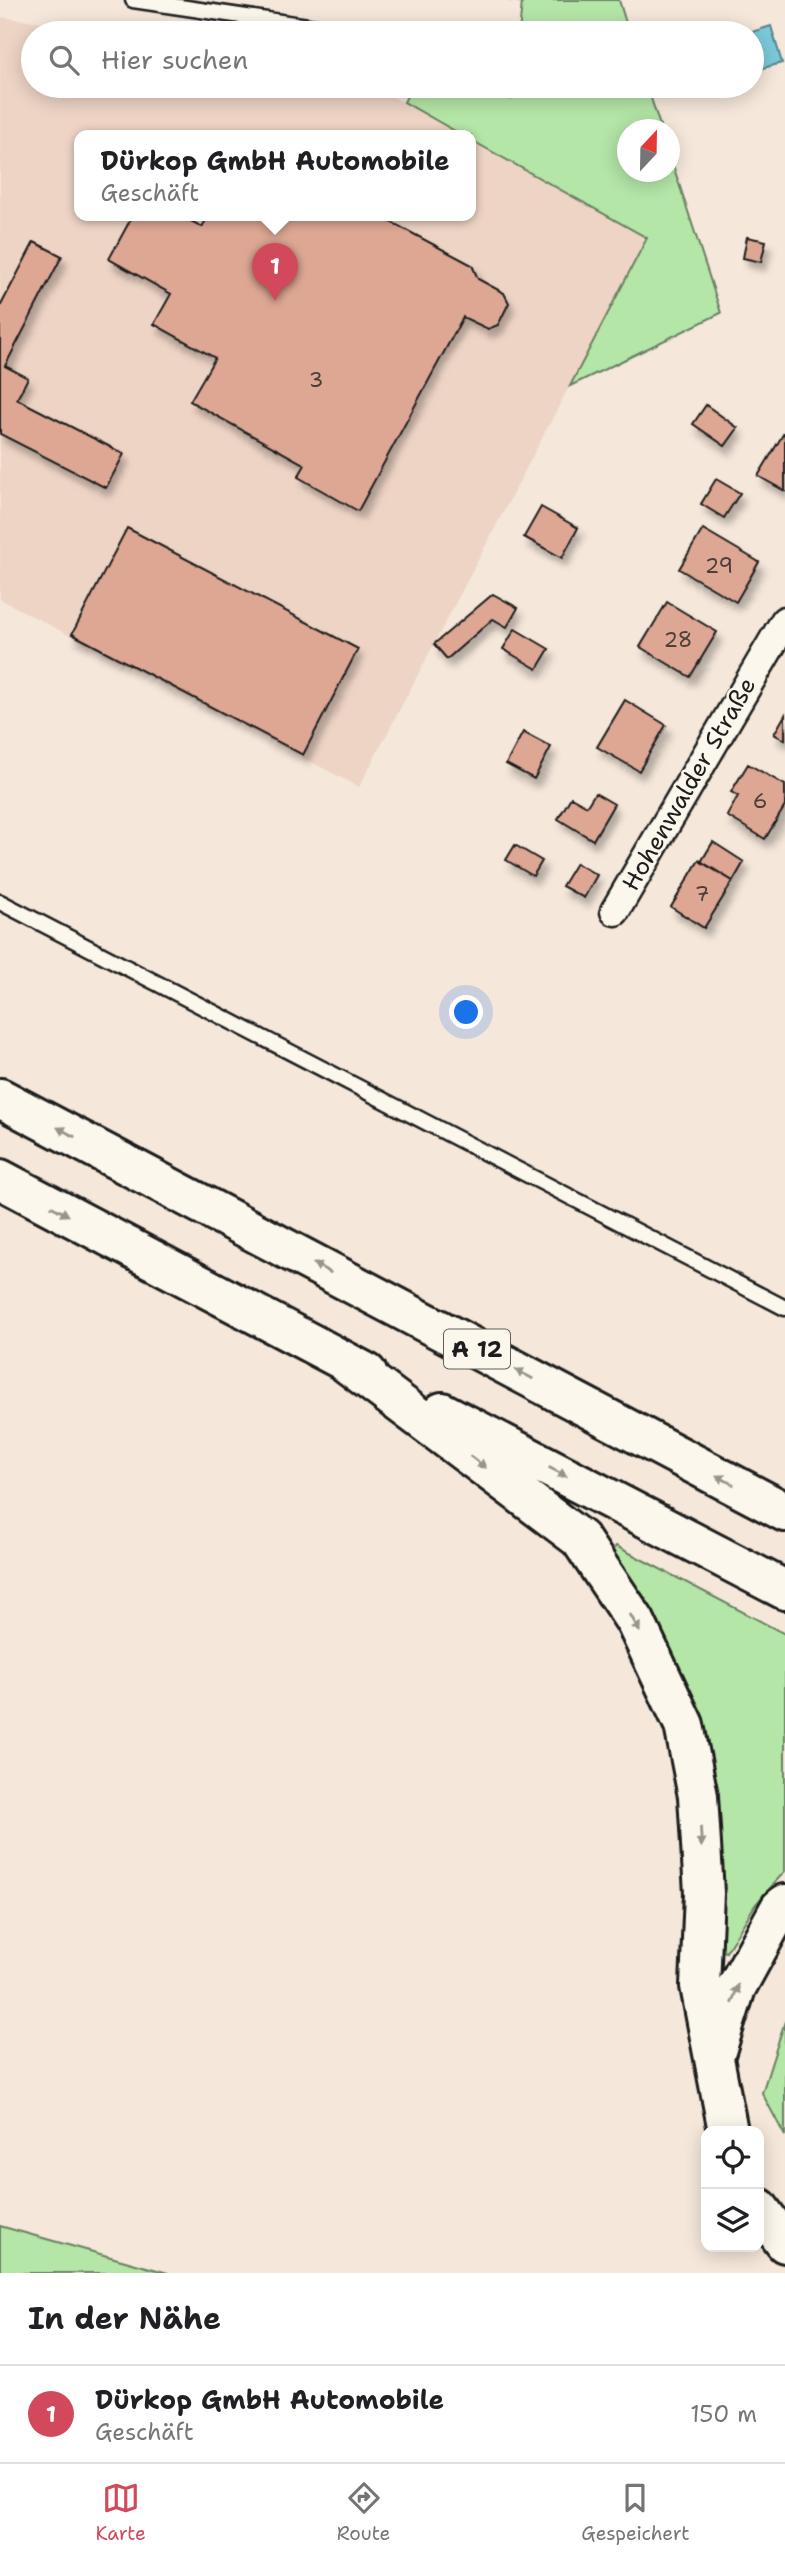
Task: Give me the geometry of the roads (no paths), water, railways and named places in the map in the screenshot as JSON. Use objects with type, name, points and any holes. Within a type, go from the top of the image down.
[{"type":"highway","name":"A 12","points":[[0,1098],[785,1512]]},
{"type":"highway","points":[[0,1179],[785,1590]]},
{"type":"highway","points":[[345,1362],[580,1539],[635,1621],[684,1725],[698,1796],[704,1893],[700,1986],[727,2126]]},
{"type":"highway","points":[[714,2059],[736,1988],[780,1908],[785,1904]]},
{"type":"highway","points":[[764,2215],[785,2243]]},
{"type":"street","name":"Hohenwalder Straße","points":[[615,912],[785,621]]},
{"type":"lane","points":[[133,0],[274,21]]},
{"type":"lane","points":[[0,902],[785,1308]]},
{"type":"water","points":[[771,26],[782,63],[764,68],[764,28]]},
{"type":"place","name":"Dürkop GmbH Automobile","points":[[275,301]]}]
